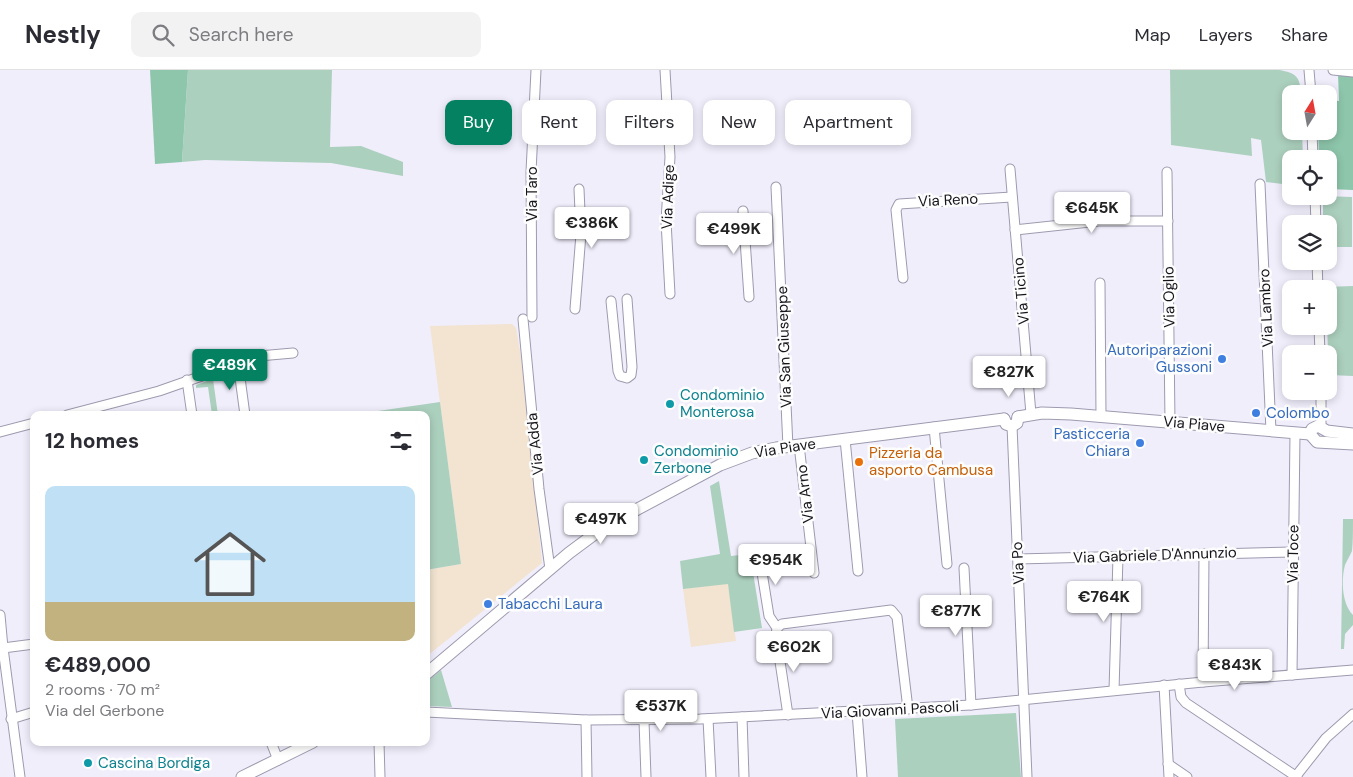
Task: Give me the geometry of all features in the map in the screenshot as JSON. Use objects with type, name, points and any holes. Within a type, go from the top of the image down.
[{"type":"street","name":"Via Taro","points":[[528,318],[536,70]]},
{"type":"street","name":"Via Adige","points":[[665,70],[670,169],[666,221],[670,294]]},
{"type":"street","points":[[1309,70],[1310,85]]},
{"type":"street","points":[[1332,70],[1353,72]]},
{"type":"street","name":"Via Ticino","points":[[1010,169],[1031,414]]},
{"type":"street","name":"Via Oglio","points":[[1167,172],[1170,422]]},
{"type":"street","name":"Via Lambro","points":[[1260,184],[1271,431]]},
{"type":"street","name":"Via San Giuseppe","points":[[776,187],[794,446]]},
{"type":"street","points":[[575,309],[580,243],[579,189]]},
{"type":"street","name":"Via Reno","points":[[903,278],[896,210],[900,204],[1012,197]]},
{"type":"street","points":[[742,211],[749,297]]},
{"type":"street","points":[[1015,230],[1099,221],[1168,222]]},
{"type":"street","points":[[1100,283],[1101,416]]},
{"type":"street","points":[[611,301],[618,371],[620,376],[627,378],[631,375],[632,367],[627,299]]},
{"type":"street","name":"Via Adda","points":[[528,318],[539,489],[550,569]]},
{"type":"street","points":[[103,411],[259,356],[293,353]]},
{"type":"street","points":[[238,363],[244,411]]},
{"type":"street","points":[[187,380],[191,411]]},
{"type":"street","points":[[1322,400],[1323,433]]},
{"type":"street","name":"Via Piave","points":[[430,671],[550,569],[604,527],[685,482],[740,457],[794,446],[845,439],[934,427],[1011,420],[1031,414],[1101,416],[1295,434],[1310,434],[1314,427],[1323,433]]},
{"type":"street","name":"Via Po","points":[[1011,420],[1027,777]]},
{"type":"street","points":[[0,432],[30,424]]},
{"type":"street","points":[[934,427],[947,564]]},
{"type":"street","points":[[1323,433],[1353,434]]},
{"type":"street","points":[[1323,433],[1353,444]]},
{"type":"street","name":"Via Toce","points":[[1292,674],[1295,434]]},
{"type":"street","points":[[845,439],[858,571]]},
{"type":"street","name":"Via Arno","points":[[794,446],[814,573]]},
{"type":"street","name":"Via Gabriele D'Annunzio","points":[[1018,559],[1293,552]]},
{"type":"street","points":[[759,554],[769,616],[777,628],[776,635],[788,715]]},
{"type":"street","points":[[1203,682],[1204,554]]},
{"type":"street","points":[[1114,690],[1118,557]]},
{"type":"street","points":[[964,568],[971,706]]},
{"type":"street","points":[[777,628],[782,624],[891,610],[897,617],[908,709]]},
{"type":"street","points":[[0,615],[11,719],[20,777]]},
{"type":"street","points":[[3,648],[30,645]]},
{"type":"street","name":"Via Giovanni Pascoli","points":[[430,712],[586,720],[708,719],[971,706],[1164,685],[1353,670]]},
{"type":"street","points":[[1179,684],[1181,697],[1186,703],[1297,777],[1326,738],[1353,714]]},
{"type":"street","points":[[1164,685],[1169,777]]},
{"type":"street","points":[[857,712],[862,777]]},
{"type":"street","points":[[11,719],[30,713]]},
{"type":"street","points":[[742,717],[744,777]]},
{"type":"street","points":[[708,719],[711,777]]},
{"type":"street","points":[[586,720],[587,777]]},
{"type":"street","points":[[644,721],[646,777]]},
{"type":"street","points":[[273,746],[278,760]]},
{"type":"street","points":[[242,777],[305,746]]},
{"type":"street","points":[[379,746],[380,777]]},
{"type":"street","points":[[1168,764],[1187,777]]},
{"type":"shaded area","points":[[512,324],[516,328],[521,357],[542,563],[430,654],[430,569],[461,564],[430,326]]},
{"type":"shaded area","points":[[728,583],[736,641],[691,647],[683,589]]},
{"type":"green space","points":[[150,70],[188,70],[182,162],[155,164]]},
{"type":"green space","points":[[188,70],[332,70],[330,147],[361,146],[403,162],[403,176],[331,163],[205,160],[182,162]]},
{"type":"green space","points":[[1170,70],[1279,70],[1293,74],[1300,83],[1300,85],[1282,85],[1282,140],[1302,140],[1303,150],[1282,150],[1282,184],[1266,182],[1261,140],[1251,138],[1252,156],[1171,145]]},
{"type":"green space","points":[[1338,74],[1353,75],[1353,190],[1337,189],[1337,150],[1319,150],[1318,140],[1338,140]]},
{"type":"green space","points":[[1337,196],[1352,197],[1352,247],[1337,247],[1337,215],[1323,215],[1323,205],[1337,205]]},
{"type":"green space","points":[[1353,286],[1353,376],[1337,375],[1337,345],[1328,345],[1327,335],[1337,335],[1337,287]]},
{"type":"green space","points":[[213,379],[217,411],[211,411],[208,387],[196,388],[196,385]]},
{"type":"green space","points":[[440,402],[461,564],[430,569],[430,411],[378,411]]},
{"type":"green space","points":[[719,481],[731,556],[750,554],[762,628],[734,632],[728,584],[683,589],[680,561],[720,554],[710,486]]},
{"type":"green space","points":[[1343,519],[1353,519],[1352,551],[1345,565],[1343,585],[1347,605],[1353,615],[1353,625],[1345,634],[1344,649],[1341,649]]},
{"type":"green space","points":[[441,670],[452,707],[430,706],[430,679]]},
{"type":"green space","points":[[1016,713],[1021,777],[898,777],[895,719]]},
{"type":"place","name":"Autoriparazioni Gussoni","points":[[1222,359]]},
{"type":"place","name":"Condominio Monterosa","points":[[670,404]]},
{"type":"place","name":"Colombo","points":[[1256,413]]},
{"type":"place","name":"Pasticceria Chiara","points":[[1140,443]]},
{"type":"place","name":"Condominio Zerbone","points":[[644,460]]},
{"type":"place","name":"Pizzeria da asporto Cambusa","points":[[859,462]]},
{"type":"place","name":"Tabacchi Laura","points":[[488,604]]},
{"type":"place","name":"Cascina Bordiga","points":[[88,763]]}]
